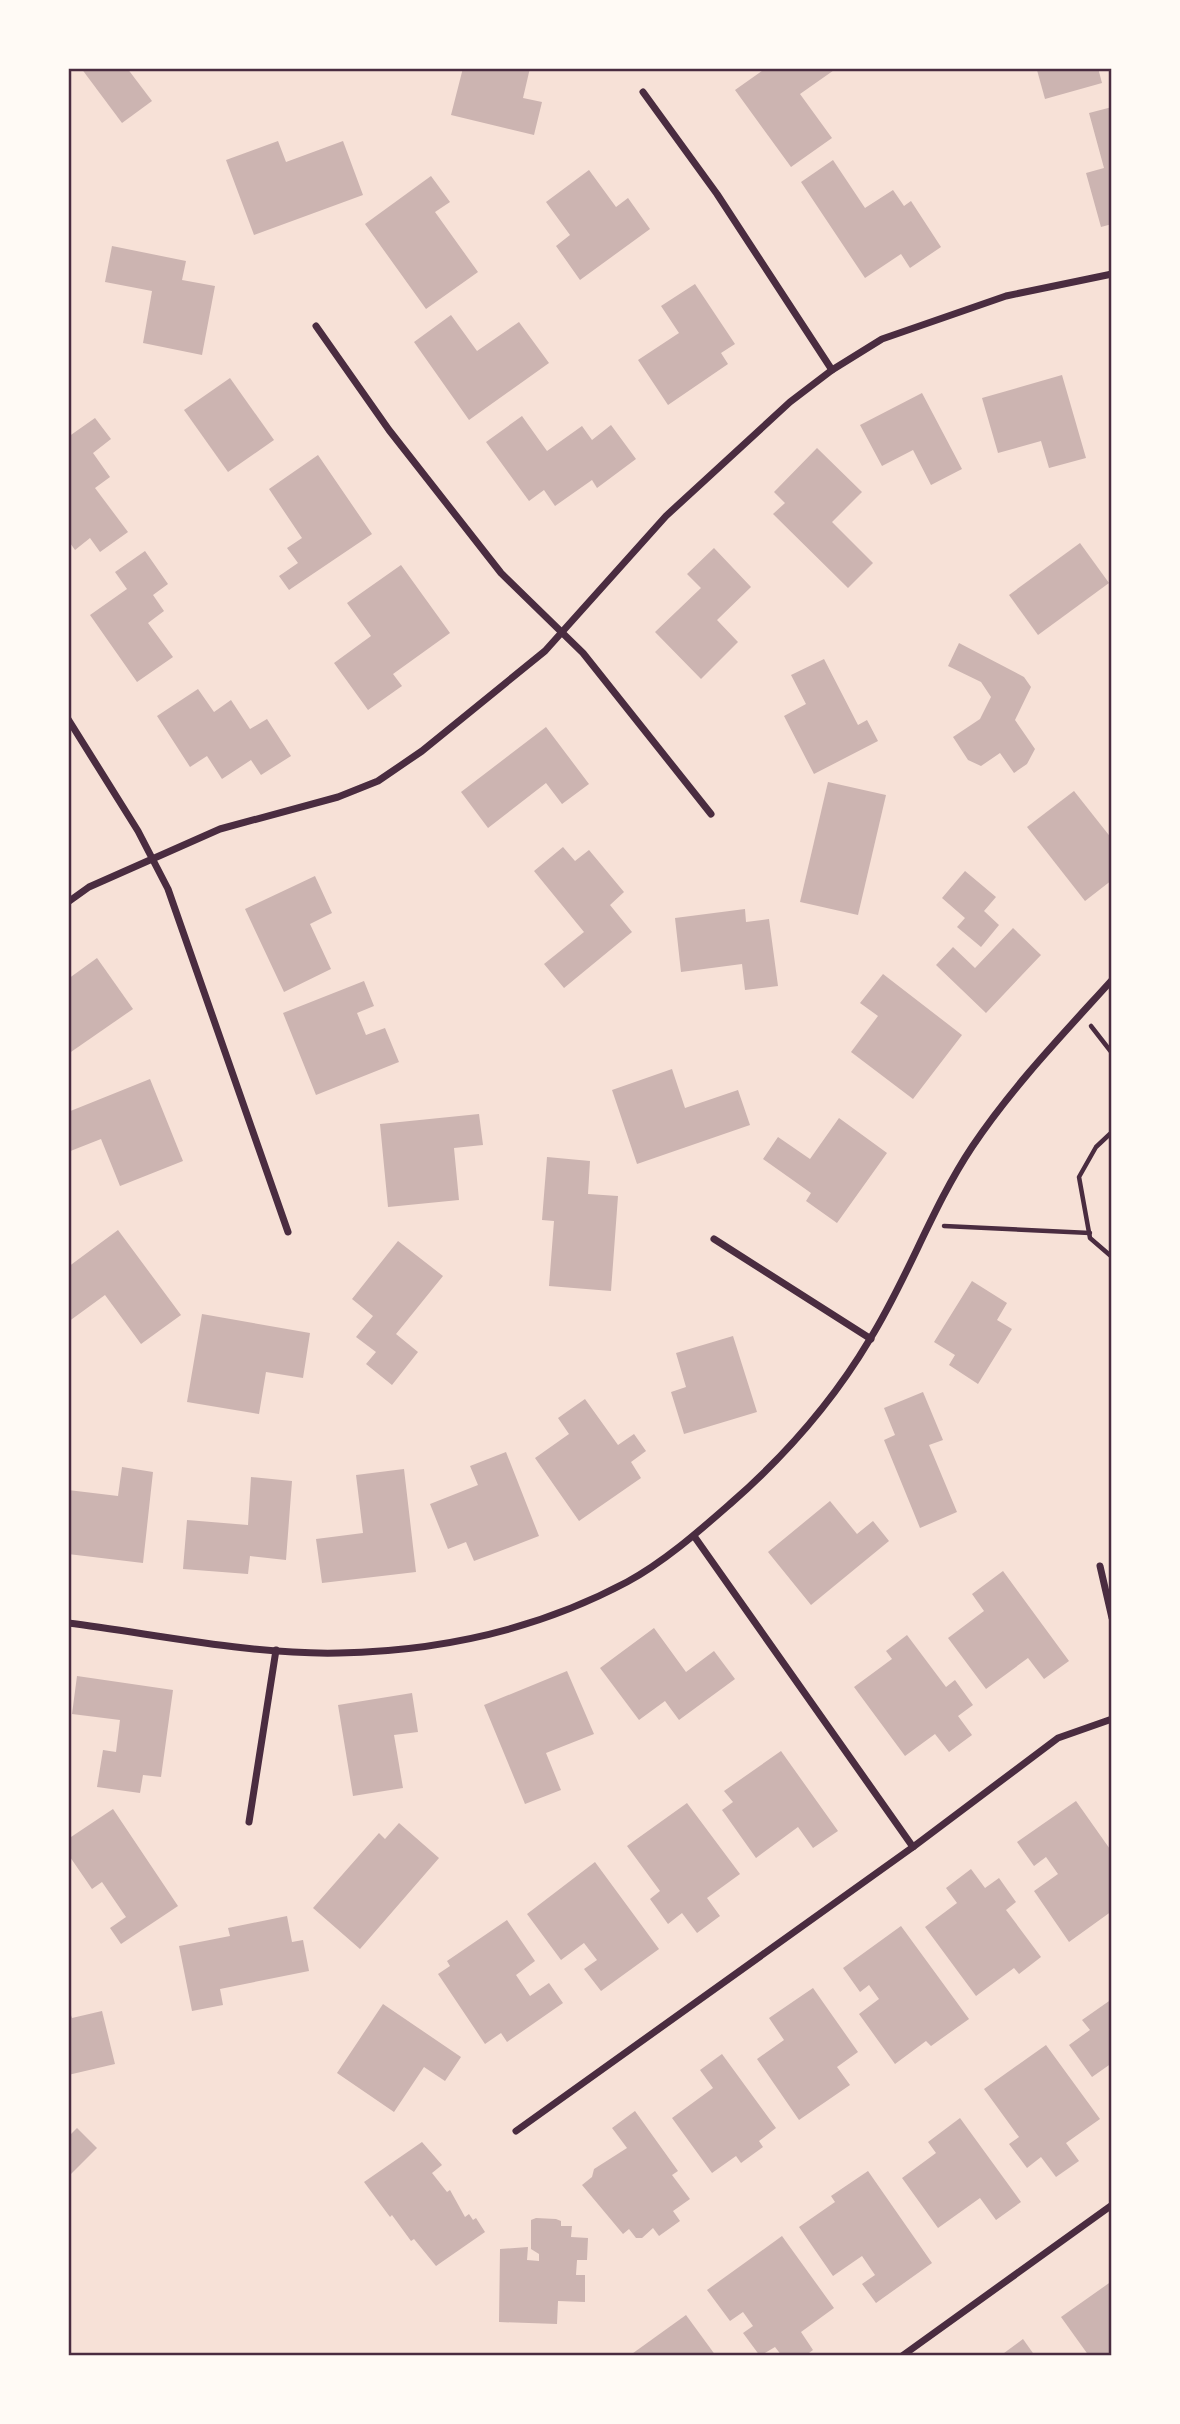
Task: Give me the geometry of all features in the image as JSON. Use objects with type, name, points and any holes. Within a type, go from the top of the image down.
[{"type":"street","points":[[643,92],[717,194],[832,370]]},
{"type":"street","points":[[68,902],[89,887],[220,829],[338,797],[378,781],[422,751],[545,651],[666,516],[790,402],[832,370],[882,339],[1006,296],[1112,274]]},
{"type":"street","points":[[316,326],[389,430],[501,573],[583,653],[711,814]]},
{"type":"street","points":[[68,719],[152,857],[168,889],[288,1232]]},
{"type":"street","points":[[68,1623],[276,1650],[336,1653],[395,1650],[462,1642],[516,1629],[568,1610],[629,1581],[694,1536],[774,1466],[822,1411],[871,1339],[972,1147],[1112,979]]},
{"type":"street","points":[[714,1239],[871,1339]]},
{"type":"street","points":[[694,1536],[913,1847]]},
{"type":"street","points":[[1100,1566],[1112,1619]]},
{"type":"street","points":[[249,1822],[276,1650]]},
{"type":"street","points":[[516,2131],[913,1847],[1058,1738],[1112,1719]]},
{"type":"street","points":[[902,2356],[1112,2205]]},
{"type":"path","points":[[1082,1013],[1112,1054]]},
{"type":"path","points":[[1112,1132],[1096,1147],[1079,1177],[1090,1238],[1112,1257]]},
{"type":"path","points":[[931,1225],[1090,1233]]},
{"type":"building","points":[[81,68],[127,68],[152,101],[122,123]]},
{"type":"building","points":[[463,68],[530,68],[523,98],[542,102],[534,135],[451,115]]},
{"type":"building","points":[[766,68],[837,68],[800,94],[832,138],[791,167],[735,90]]},
{"type":"building","points":[[1098,68],[1102,83],[1045,99],[1037,70]]},
{"type":"building","points":[[1112,107],[1112,224],[1101,227],[1086,173],[1104,168],[1089,113]]},
{"type":"building","points":[[278,141],[286,162],[343,141],[363,195],[254,235],[226,160]]},
{"type":"building","points":[[833,160],[865,208],[893,190],[904,206],[911,201],[941,247],[910,268],[901,254],[865,278],[801,182]]},
{"type":"building","points":[[589,170],[616,207],[628,198],[650,229],[580,280],[556,246],[570,235],[546,202]]},
{"type":"building","points":[[431,176],[450,202],[435,212],[478,272],[426,309],[365,224]]},
{"type":"building","points":[[112,246],[186,261],[182,280],[215,286],[202,355],[143,343],[152,291],[105,282]]},
{"type":"building","points":[[695,284],[735,344],[721,353],[728,364],[668,405],[638,360],[679,333],[661,306]]},
{"type":"building","points":[[451,315],[477,351],[519,322],[549,363],[469,420],[414,342]]},
{"type":"building","points":[[1062,375],[1086,458],[1049,468],[1041,441],[998,453],[982,398]]},
{"type":"building","points":[[230,378],[274,440],[228,472],[184,410]]},
{"type":"building","points":[[922,393],[962,469],[931,485],[913,450],[882,466],[860,425]]},
{"type":"building","points":[[522,416],[547,451],[582,426],[592,440],[611,425],[636,459],[597,488],[592,480],[555,506],[544,490],[529,501],[486,442]]},
{"type":"building","points":[[95,418],[111,439],[93,453],[110,477],[95,488],[128,532],[100,552],[90,538],[75,550],[68,540],[68,437]]},
{"type":"building","points":[[817,448],[862,492],[832,522],[873,563],[848,588],[773,514],[785,503],[774,492]]},
{"type":"building","points":[[318,455],[372,534],[289,590],[279,576],[298,563],[287,548],[302,538],[269,489]]},
{"type":"building","points":[[1080,543],[1109,583],[1038,635],[1009,595]]},
{"type":"building","points":[[714,548],[751,587],[717,620],[738,642],[701,679],[655,632],[701,588],[687,574]]},
{"type":"building","points":[[145,551],[168,584],[153,595],[164,611],[148,623],[173,657],[137,682],[90,615],[127,589],[115,572]]},
{"type":"building","points":[[401,565],[450,633],[393,674],[402,686],[368,710],[334,663],[371,636],[347,603]]},
{"type":"building","points":[[959,643],[1024,677],[1031,687],[1015,720],[1035,749],[1027,764],[1014,773],[1000,753],[981,766],[968,760],[953,737],[980,719],[991,697],[981,682],[948,666]]},
{"type":"building","points":[[824,659],[858,725],[867,720],[878,741],[814,774],[784,716],[806,704],[791,675]]},
{"type":"building","points":[[198,689],[214,712],[231,700],[250,729],[267,719],[291,756],[261,775],[251,760],[222,779],[207,756],[190,767],[157,716]]},
{"type":"building","points":[[546,727],[589,784],[562,804],[546,783],[488,828],[461,792]]},
{"type":"building","points":[[828,782],[886,795],[858,915],[800,902]]},
{"type":"building","points":[[1074,791],[1112,839],[1112,880],[1085,901],[1027,827]]},
{"type":"building","points":[[563,847],[575,861],[589,850],[624,892],[610,905],[632,932],[564,988],[544,964],[584,932],[534,871]]},
{"type":"building","points":[[965,871],[996,897],[984,911],[999,925],[981,947],[957,927],[965,918],[942,898]]},
{"type":"building","points":[[315,876],[332,913],[310,924],[331,969],[284,992],[245,909]]},
{"type":"building","points":[[745,909],[746,922],[769,919],[778,986],[745,990],[742,964],[681,972],[675,918]]},
{"type":"building","points":[[1013,928],[1041,955],[986,1013],[936,965],[953,947],[975,968]]},
{"type":"building","points":[[97,958],[133,1009],[68,1054],[68,979]]},
{"type":"building","points":[[883,974],[962,1035],[913,1099],[851,1052],[878,1016],[860,1003]]},
{"type":"building","points":[[364,981],[374,1006],[357,1013],[366,1035],[385,1028],[399,1062],[316,1095],[283,1013]]},
{"type":"building","points":[[672,1069],[685,1108],[738,1090],[750,1125],[637,1164],[612,1090]]},
{"type":"building","points":[[150,1079],[183,1161],[120,1186],[101,1139],[68,1152],[68,1112]]},
{"type":"building","points":[[479,1114],[483,1145],[454,1148],[459,1200],[388,1207],[380,1124]]},
{"type":"building","points":[[839,1118],[887,1153],[837,1223],[806,1201],[811,1193],[763,1159],[778,1137],[810,1159]]},
{"type":"building","points":[[547,1157],[590,1161],[588,1194],[618,1196],[611,1291],[549,1286],[554,1221],[542,1220]]},
{"type":"building","points":[[118,1230],[181,1315],[141,1344],[105,1295],[68,1322],[68,1267]]},
{"type":"building","points":[[398,1241],[443,1276],[396,1334],[418,1352],[392,1385],[366,1364],[376,1352],[356,1337],[373,1316],[352,1299]]},
{"type":"building","points":[[972,1281],[1007,1303],[997,1320],[1012,1329],[978,1384],[949,1365],[955,1355],[934,1342]]},
{"type":"building","points":[[202,1314],[310,1333],[303,1378],[266,1372],[259,1414],[187,1402]]},
{"type":"building","points":[[733,1336],[757,1412],[684,1434],[671,1392],[686,1387],[676,1353]]},
{"type":"building","points":[[923,1392],[943,1440],[929,1445],[957,1512],[920,1528],[884,1440],[895,1435],[884,1408]]},
{"type":"building","points":[[585,1399],[618,1445],[634,1434],[646,1451],[631,1462],[641,1478],[579,1521],[535,1458],[569,1434],[558,1418]]},
{"type":"building","points":[[506,1452],[539,1536],[474,1561],[466,1542],[448,1549],[430,1504],[478,1485],[470,1466]]},
{"type":"building","points":[[122,1467],[153,1472],[143,1563],[68,1554],[68,1490],[118,1496]]},
{"type":"building","points":[[404,1469],[416,1572],[322,1583],[316,1539],[363,1533],[356,1475]]},
{"type":"building","points":[[251,1477],[292,1481],[286,1560],[250,1556],[248,1574],[183,1569],[187,1520],[248,1525]]},
{"type":"building","points":[[830,1501],[857,1534],[873,1521],[889,1541],[811,1605],[768,1552]]},
{"type":"building","points":[[1003,1571],[1069,1661],[1044,1679],[1028,1658],[986,1689],[948,1638],[984,1611],[972,1594]]},
{"type":"building","points":[[654,1628],[686,1672],[714,1651],[735,1679],[679,1720],[665,1701],[639,1720],[600,1668]]},
{"type":"building","points":[[907,1635],[946,1687],[955,1680],[973,1705],[958,1716],[972,1735],[949,1752],[935,1734],[905,1756],[854,1687],[892,1659],[886,1651]]},
{"type":"building","points":[[567,1671],[594,1734],[546,1753],[561,1790],[525,1804],[484,1705]]},
{"type":"building","points":[[77,1676],[173,1690],[161,1777],[143,1775],[140,1793],[97,1787],[103,1750],[116,1752],[120,1720],[72,1714]]},
{"type":"building","points":[[412,1693],[418,1732],[394,1735],[403,1788],[353,1796],[338,1705]]},
{"type":"building","points":[[781,1751],[838,1831],[813,1848],[798,1827],[756,1858],[722,1810],[733,1802],[724,1791]]},
{"type":"building","points":[[1076,1801],[1112,1852],[1112,1911],[1069,1942],[1034,1891],[1058,1874],[1046,1857],[1034,1866],[1017,1842]]},
{"type":"building","points":[[687,1803],[740,1874],[707,1898],[720,1916],[697,1933],[682,1913],[668,1924],[650,1899],[660,1891],[627,1846]]},
{"type":"building","points":[[113,1809],[178,1906],[121,1944],[110,1928],[126,1917],[102,1882],[92,1889],[68,1854],[68,1839]]},
{"type":"building","points":[[399,1823],[439,1858],[360,1949],[313,1908],[379,1833],[385,1839]]},
{"type":"building","points":[[595,1862],[659,1949],[601,1991],[584,1969],[597,1960],[584,1943],[561,1960],[527,1914]]},
{"type":"building","points":[[971,1869],[985,1888],[999,1878],[1016,1902],[1006,1910],[1041,1957],[1019,1974],[1014,1968],[976,1996],[925,1927],[957,1903],[946,1888]]},
{"type":"building","points":[[287,1916],[292,1942],[303,1940],[309,1971],[220,1989],[223,2005],[192,2011],[179,1946],[230,1936],[228,1928]]},
{"type":"building","points":[[507,1920],[535,1961],[516,1975],[530,1996],[549,1983],[563,2003],[507,2042],[501,2033],[485,2044],[438,1974],[450,1966],[447,1961]]},
{"type":"building","points":[[901,1926],[969,2019],[931,2046],[926,2041],[895,2064],[859,2014],[879,1999],[869,1985],[860,1992],[843,1968]]},
{"type":"building","points":[[813,1988],[858,2052],[837,2067],[850,2085],[799,2120],[757,2059],[784,2040],[769,2018]]},
{"type":"building","points":[[1112,1999],[1112,2063],[1092,2077],[1069,2045],[1090,2030],[1082,2020]]},
{"type":"building","points":[[383,2004],[461,2057],[445,2081],[424,2067],[394,2112],[337,2073]]},
{"type":"building","points":[[68,2007],[72,2018],[102,2011],[115,2064],[68,2075]]},
{"type":"building","points":[[1046,2045],[1100,2119],[1066,2143],[1079,2161],[1056,2177],[1041,2157],[1027,2168],[1009,2144],[1019,2137],[984,2089]]},
{"type":"building","points":[[722,2054],[776,2128],[759,2141],[763,2147],[741,2163],[736,2156],[712,2173],[672,2118],[713,2088],[700,2070]]},
{"type":"building","points":[[635,2111],[678,2171],[672,2175],[690,2199],[673,2211],[680,2221],[659,2236],[653,2228],[642,2238],[636,2238],[629,2229],[623,2234],[582,2185],[592,2177],[594,2169],[627,2148],[612,2128]]},
{"type":"building","points":[[960,2118],[1021,2202],[996,2220],[980,2198],[938,2228],[902,2178],[936,2153],[928,2142]]},
{"type":"building","points":[[77,2128],[97,2148],[68,2177],[68,2137]]},
{"type":"building","points":[[422,2142],[442,2165],[432,2173],[447,2192],[450,2190],[465,2217],[469,2214],[473,2220],[476,2218],[485,2232],[436,2266],[414,2239],[411,2241],[392,2215],[390,2217],[364,2182]]},
{"type":"building","points":[[868,2171],[932,2263],[876,2303],[862,2284],[875,2275],[862,2256],[833,2276],[799,2227],[835,2202],[831,2196]]},
{"type":"building","points":[[556,2219],[561,2221],[561,2226],[572,2226],[571,2237],[588,2238],[587,2260],[577,2260],[576,2275],[585,2275],[585,2302],[558,2301],[557,2324],[499,2322],[500,2249],[528,2247],[527,2260],[539,2261],[539,2254],[531,2249],[531,2220]]},
{"type":"building","points":[[782,2236],[834,2308],[801,2332],[813,2350],[805,2356],[782,2356],[775,2347],[760,2356],[743,2333],[753,2326],[743,2312],[730,2321],[707,2290]]},
{"type":"building","points":[[1112,2281],[1112,2356],[1089,2356],[1061,2317]]},
{"type":"building","points":[[686,2315],[716,2356],[629,2356]]},
{"type":"building","points":[[1023,2339],[1035,2356],[1000,2356]]}]
